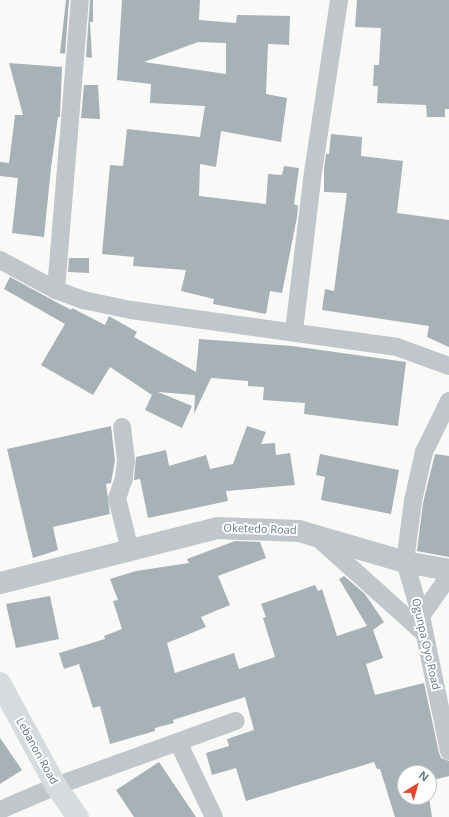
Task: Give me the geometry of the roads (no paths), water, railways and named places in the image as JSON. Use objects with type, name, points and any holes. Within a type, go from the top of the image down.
[{"type":"main road","name":"Lebanon Road","points":[[0,683],[56,786],[78,817]]},
{"type":"street","points":[[56,290],[80,0]]},
{"type":"street","points":[[294,331],[312,179],[339,0]]},
{"type":"street","points":[[0,260],[56,290],[83,300],[131,310],[294,331],[397,347],[449,366]]},
{"type":"street","points":[[405,562],[413,501],[424,452],[449,401]]},
{"type":"street","points":[[122,427],[126,461],[124,478],[117,498],[130,550]]},
{"type":"street","name":"Oketedo Road","points":[[0,583],[218,528],[259,527],[299,531],[405,562],[449,570]]},
{"type":"street","points":[[315,535],[423,625],[449,576]]},
{"type":"street","name":"Ogunpa Oyo Road","points":[[405,562],[423,625],[449,751]]},
{"type":"street","points":[[0,810],[56,786],[236,721]]},
{"type":"street","points":[[178,742],[214,817]]}]
